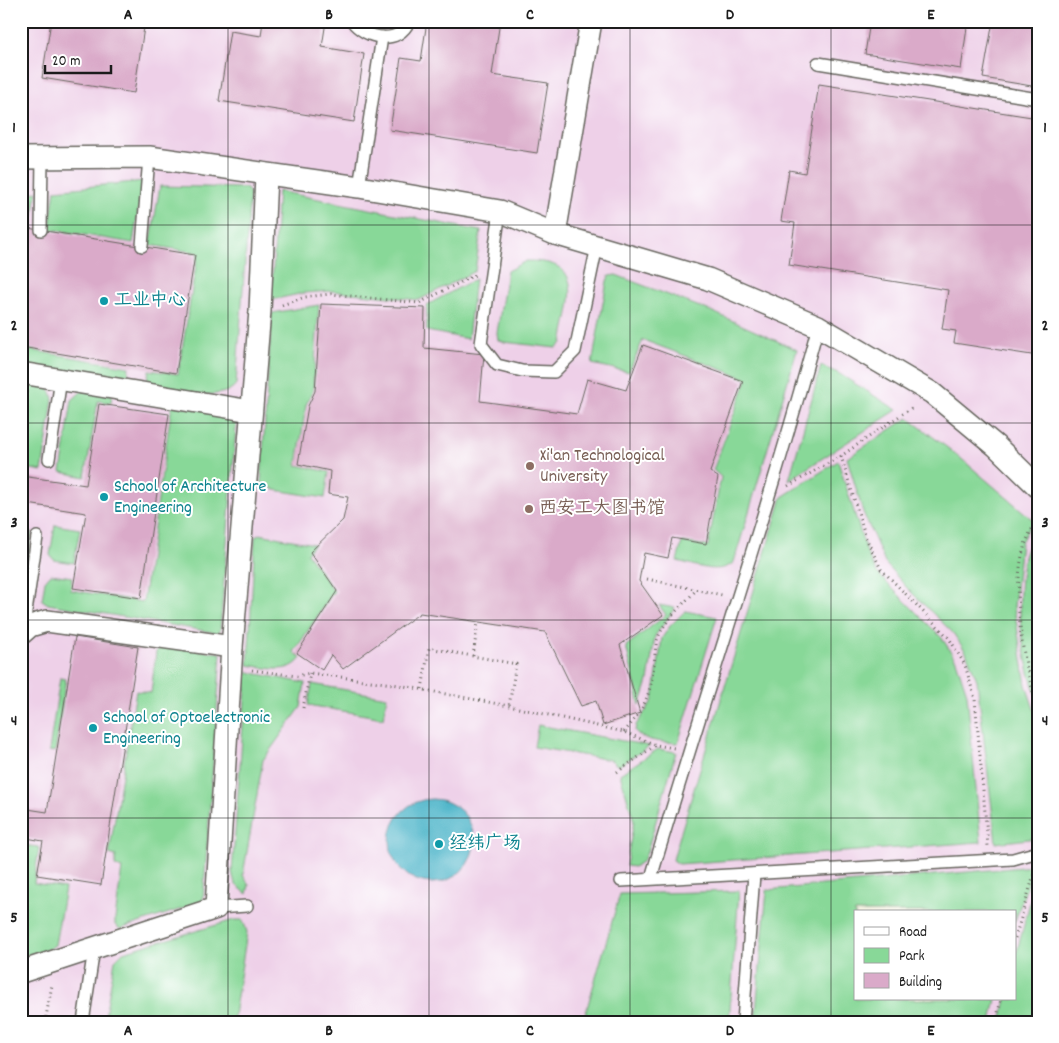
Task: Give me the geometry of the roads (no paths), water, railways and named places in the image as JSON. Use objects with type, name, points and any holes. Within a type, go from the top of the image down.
[{"type":"street","points":[[555,234],[591,21]]},
{"type":"street","points":[[21,158],[149,157],[359,187],[500,211],[555,234],[708,279],[818,326],[932,393],[996,446],[1038,487]]},
{"type":"street","points":[[21,972],[216,908],[232,647],[260,311],[266,175]]},
{"type":"street","points":[[21,373],[251,410]]},
{"type":"street","points":[[22,634],[30,626],[47,621],[232,647]]},
{"type":"lane","points":[[352,21],[365,34],[382,37],[396,36],[406,29],[409,21]]},
{"type":"lane","points":[[359,187],[382,37]]},
{"type":"lane","points":[[818,63],[1038,99]]},
{"type":"lane","points":[[41,230],[42,157]]},
{"type":"lane","points":[[142,246],[149,157]]},
{"type":"lane","points":[[500,211],[481,344],[497,365],[522,371],[554,372],[575,351],[597,246]]},
{"type":"lane","points":[[650,878],[688,750],[768,498],[818,326]]},
{"type":"lane","points":[[49,459],[61,379]]},
{"type":"lane","points":[[22,634],[37,537]]},
{"type":"lane","points":[[621,881],[1013,859],[1038,852]]},
{"type":"lane","points":[[743,1022],[754,874]]},
{"type":"lane","points":[[216,908],[247,906]]},
{"type":"lane","points":[[82,1022],[94,949]]},
{"type":"water","points":[[432,799],[448,802],[462,811],[471,825],[474,841],[471,857],[462,871],[448,880],[432,883],[416,880],[402,871],[393,857],[390,841],[393,825],[402,811],[416,802]]},
{"type":"place","name":"工业中心","points":[[104,301]]},
{"type":"place","name":"Xi'an Technological University","points":[[530,466]]},
{"type":"place","name":"School of Architecture Engineering","points":[[104,497]]},
{"type":"place","name":"西安工大图书馆","points":[[529,509]]},
{"type":"place","name":"School of Optoelectronic Engineering","points":[[93,728]]},
{"type":"place","name":"经纬广场","points":[[439,844]]}]
